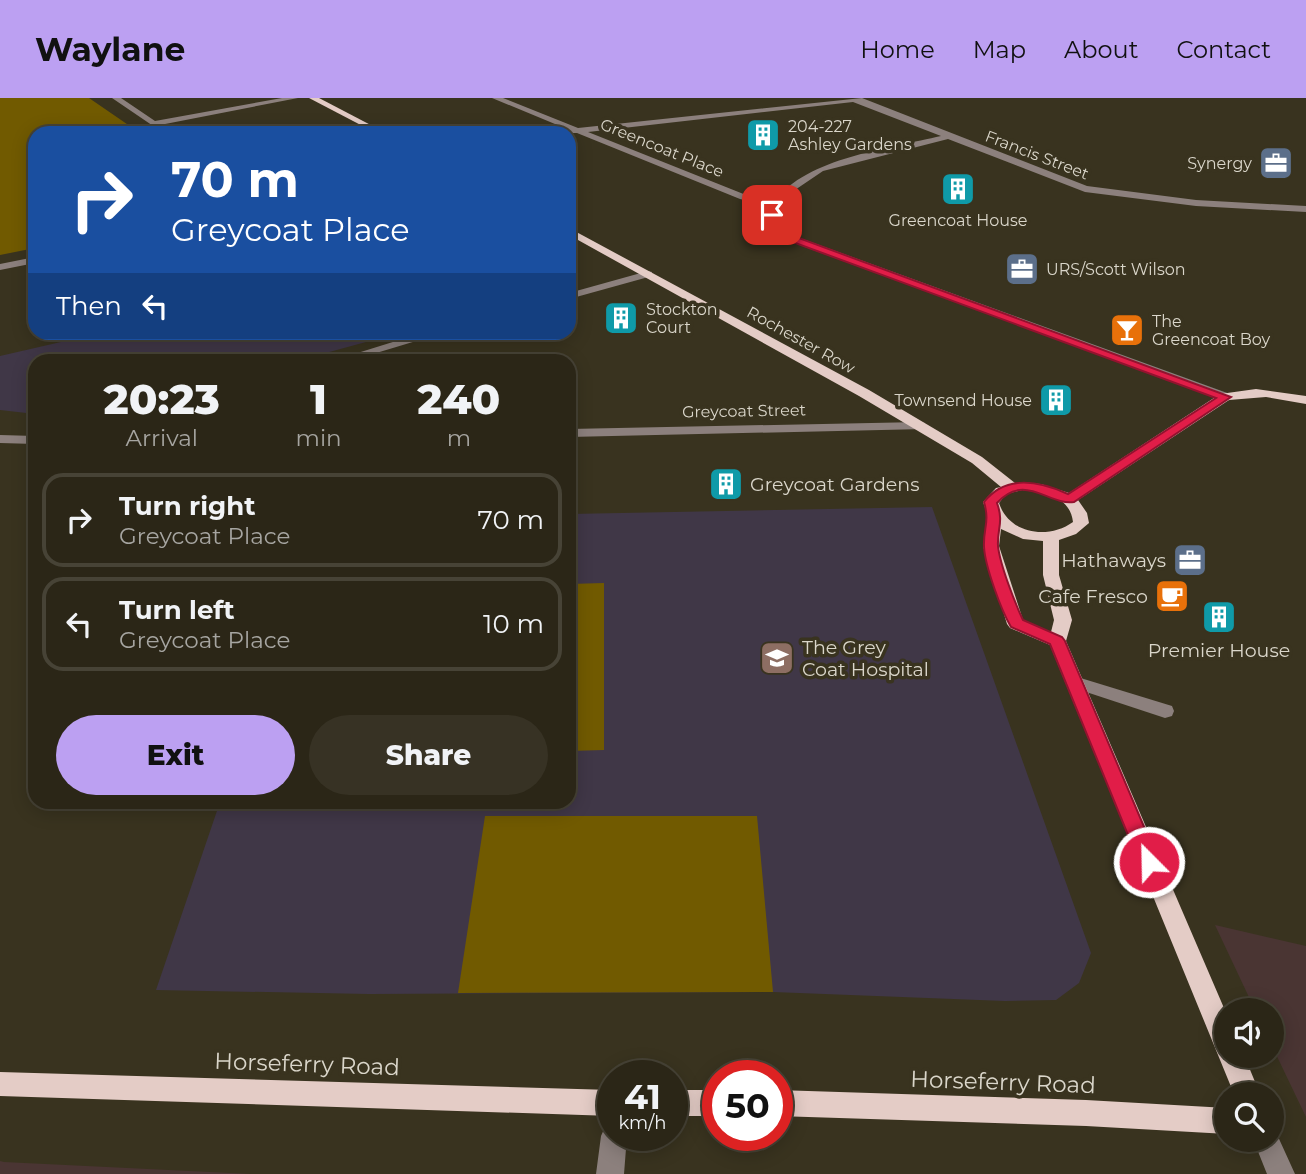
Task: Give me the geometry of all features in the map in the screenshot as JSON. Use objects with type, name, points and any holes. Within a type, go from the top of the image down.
[{"type":"main road","points":[[313,98],[368,126]]},
{"type":"main road","name":"Rochester Row","points":[[576,235],[920,426],[977,460],[1010,487]]},
{"type":"main road","points":[[1069,499],[1225,397],[1261,392],[1306,400]]},
{"type":"main road","points":[[995,517],[1014,530],[1051,537],[1065,534],[1081,523],[1077,507],[1069,499],[1047,489],[1010,487],[994,496],[990,502],[995,517],[991,546],[1016,624],[1057,641]]},
{"type":"main road","points":[[1051,537],[1051,575],[1063,620],[1057,641],[1214,1014]]},
{"type":"main road","name":"Horseferry Road","points":[[0,1084],[597,1103]]},
{"type":"main road","name":"Horseferry Road","points":[[793,1104],[1086,1113],[1214,1120]]},
{"type":"street","points":[[117,98],[157,126]]},
{"type":"street","points":[[154,124],[295,98]]},
{"type":"street","name":"Greencoat Place","points":[[496,98],[566,126]]},
{"type":"street","points":[[576,129],[878,98]]},
{"type":"street","name":"Francis Street","points":[[851,99],[1085,189],[1207,204],[1306,209]]},
{"type":"street","name":"Greencoat Place","points":[[576,130],[743,197],[777,204]]},
{"type":"street","points":[[950,136],[830,164],[786,192],[772,215],[774,225],[782,235],[1225,397]]},
{"type":"street","points":[[0,267],[28,261]]},
{"type":"street","points":[[576,294],[648,274]]},
{"type":"street","points":[[362,354],[412,340]]},
{"type":"street","name":"Greycoat Street","points":[[576,433],[920,426]]},
{"type":"street","points":[[0,439],[28,440]]},
{"type":"street","points":[[1074,682],[1165,711]]},
{"type":"street","points":[[610,1174],[612,1151]]},
{"type":"street","points":[[1272,1152],[1281,1174]]},
{"type":"shaded area","points":[[0,98],[89,98],[130,126],[28,126],[28,249],[0,255]]},
{"type":"shaded area","points":[[70,340],[373,340],[322,354],[28,354],[28,413],[0,410],[0,356]]},
{"type":"shaded area","name":"The Grey Coat Hospital","points":[[932,507],[1091,953],[1079,983],[1056,1000],[1005,1001],[773,992],[369,994],[156,990],[218,809],[576,809],[576,514]]},
{"type":"shaded area","points":[[604,583],[604,750],[576,751],[576,584]]},
{"type":"shaded area","points":[[485,816],[757,816],[773,992],[458,993]]},
{"type":"shaded area","points":[[1215,925],[1306,946],[1306,1117],[1283,1068],[1284,998],[1249,998]]},
{"type":"shaded area","points":[[0,1161],[4,1162],[251,1174],[0,1174]]},
{"type":"place","name":"204-227 Ashley Gardens","points":[[763,135]]},
{"type":"place","name":"Synergy","points":[[1276,163]]},
{"type":"place","name":"Greencoat House","points":[[958,189]]},
{"type":"place","name":"URS/Scott Wilson","points":[[1022,269]]},
{"type":"place","name":"Stockton Court","points":[[621,318]]},
{"type":"place","name":"The Greencoat Boy","points":[[1127,330]]},
{"type":"place","name":"Townsend House","points":[[1056,400]]},
{"type":"place","name":"Greycoat Gardens","points":[[726,484]]},
{"type":"place","name":"Hathaways","points":[[1190,560]]},
{"type":"place","name":"Cafe Fresco","points":[[1172,596]]},
{"type":"place","name":"Premier House","points":[[1219,617]]},
{"type":"place","name":"The Grey Coat Hospital","points":[[777,658]]},
{"type":"route","points":[[772,215],[774,225],[782,235],[1225,397],[1069,499],[1047,489],[1022,486],[1001,491],[990,502],[995,517],[991,546],[1016,624],[1057,641],[1149,862]]}]
